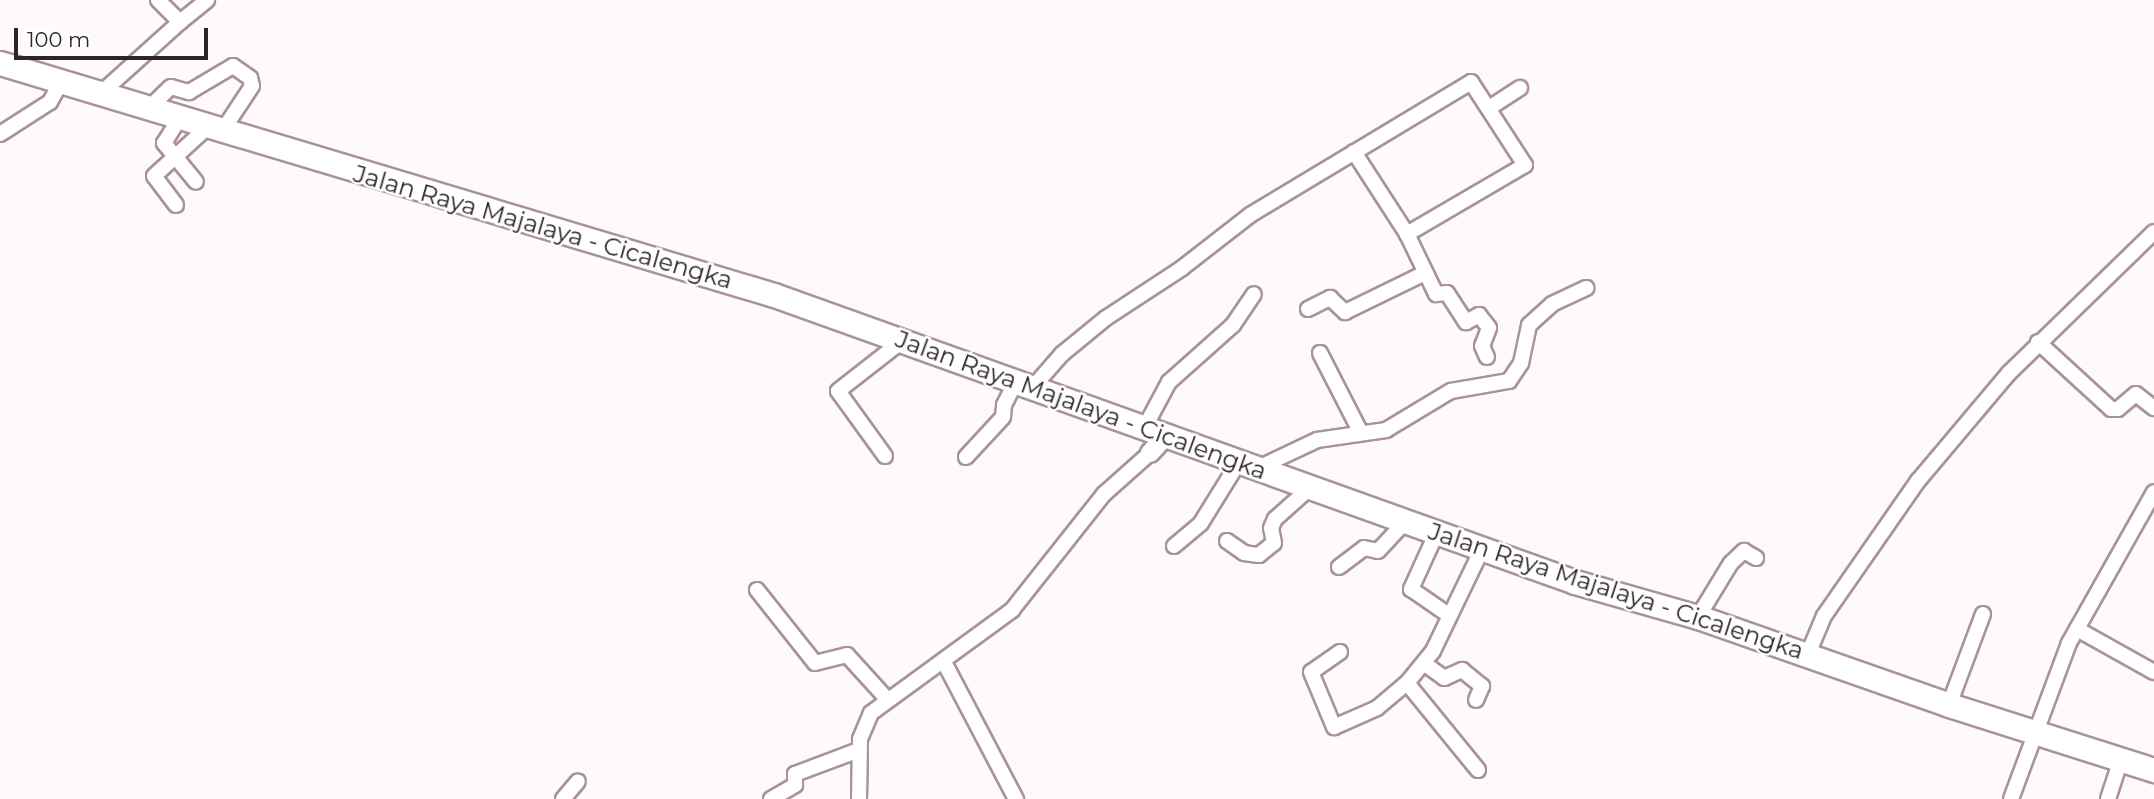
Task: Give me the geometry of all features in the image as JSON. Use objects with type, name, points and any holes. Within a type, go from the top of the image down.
[{"type":"main road","name":"Jalan Raya Majalaya - Cicalengka","points":[[2,68],[181,116],[735,283],[1146,425],[1575,582],[1698,617],[1949,705],[2154,770]]},
{"type":"street","points":[[158,0],[180,22]]},
{"type":"street","points":[[100,94],[207,0]]},
{"type":"street","points":[[149,108],[171,87],[189,92],[233,66],[250,78],[252,86],[216,128],[154,176],[176,205]]},
{"type":"street","points":[[0,134],[50,102],[61,82]]},
{"type":"street","points":[[966,457],[1003,417],[1004,405],[1026,383],[1106,318],[1182,268],[1250,215],[1467,82],[1489,108],[1525,165],[1406,234]]},
{"type":"street","points":[[1489,108],[1520,88]]},
{"type":"street","points":[[181,116],[164,143],[196,182]]},
{"type":"street","points":[[1354,152],[1406,234],[1437,295],[1447,293],[1465,322],[1480,315],[1489,329],[1482,346],[1487,357]]},
{"type":"street","points":[[1808,654],[1824,615],[1886,522],[2038,342],[2154,232]]},
{"type":"street","points":[[1308,309],[1332,298],[1343,313],[1425,273]]},
{"type":"street","points":[[1174,546],[1201,523],[1275,473],[1317,440],[1386,430],[1451,391],[1509,381],[1521,363],[1529,325],[1552,304],[1587,288]]},
{"type":"street","points":[[1146,425],[1169,382],[1233,325],[1254,294]]},
{"type":"street","points":[[885,456],[838,391],[902,341]]},
{"type":"street","points":[[2038,342],[2111,409],[2136,394],[2154,408]]},
{"type":"street","points":[[1320,353],[1360,433]]},
{"type":"street","points":[[859,799],[859,750],[864,723],[888,700],[944,662],[1012,610],[1104,494],[1168,434]]},
{"type":"street","points":[[1227,541],[1250,555],[1259,555],[1274,544],[1271,528],[1275,519],[1275,473]]},
{"type":"street","points":[[2011,799],[2077,629],[2154,492]]},
{"type":"street","points":[[1339,567],[1364,548],[1379,550],[1406,521]]},
{"type":"street","points":[[1437,532],[1411,589],[1447,614]]},
{"type":"street","points":[[1340,652],[1311,672],[1335,727],[1377,708],[1407,683],[1424,664],[1483,547]]},
{"type":"street","points":[[1698,617],[1731,563],[1744,551],[1756,558]]},
{"type":"street","points":[[757,590],[815,663],[847,655],[888,700]]},
{"type":"street","points":[[1949,705],[1983,614]]},
{"type":"street","points":[[2077,629],[2154,672]]},
{"type":"street","points":[[944,662],[1016,799]]},
{"type":"street","points":[[1424,664],[1444,678],[1462,670],[1482,686],[1476,700]]},
{"type":"street","points":[[1407,683],[1478,770]]},
{"type":"street","points":[[772,799],[796,785],[795,774],[859,750]]},
{"type":"street","points":[[2108,799],[2121,759]]},
{"type":"street","points":[[563,799],[578,780]]}]
